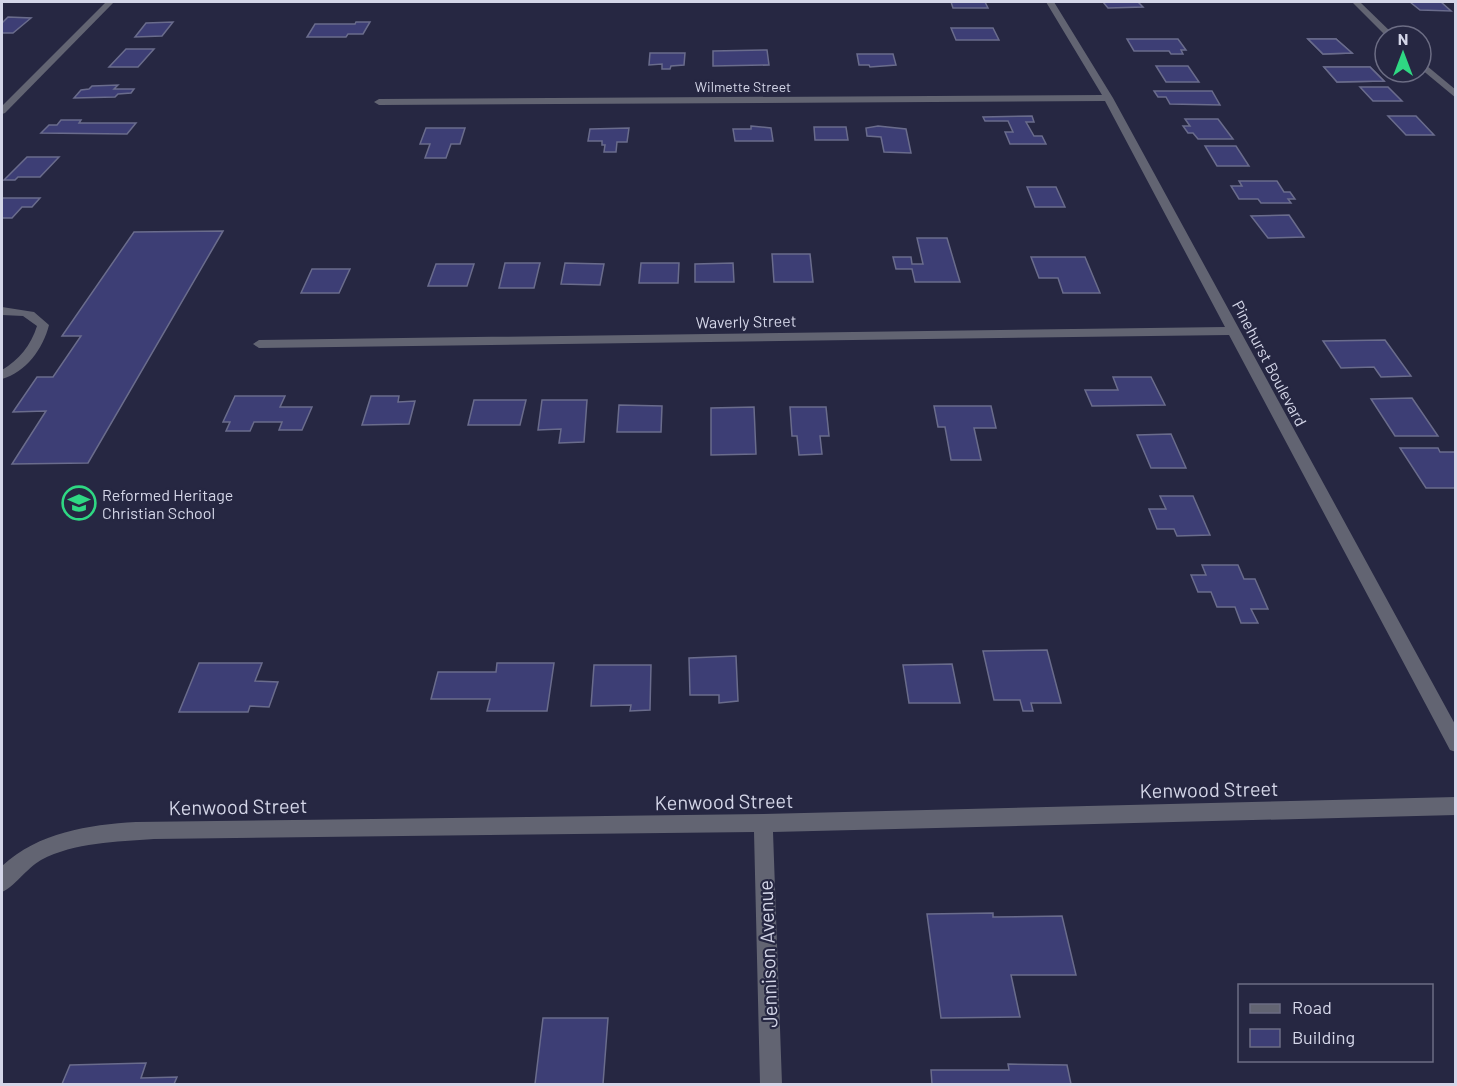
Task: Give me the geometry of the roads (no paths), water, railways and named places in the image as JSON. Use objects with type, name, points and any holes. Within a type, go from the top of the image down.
[{"type":"street","points":[[2,111],[110,2]]},
{"type":"street","name":"Pinehurst Boulevard","points":[[1050,2],[1108,98],[1455,744]]},
{"type":"street","points":[[1356,2],[1379,24]]},
{"type":"street","points":[[1433,75],[1455,95]]},
{"type":"street","name":"Wilmette Street","points":[[379,102],[1108,98]]},
{"type":"street","points":[[2,311],[22,311],[36,316],[43,325],[41,335],[27,357],[2,375]]},
{"type":"street","name":"Waverly Street","points":[[259,344],[1234,331]]},
{"type":"street","name":"Kenwood Street","points":[[3,879],[30,855],[61,842],[102,834],[154,830],[763,823],[1455,806]]},
{"type":"street","name":"Jennison Avenue","points":[[763,823],[771,1084]]},
{"type":"place","name":"Reformed Heritage Christian School","points":[[79,503]]}]
